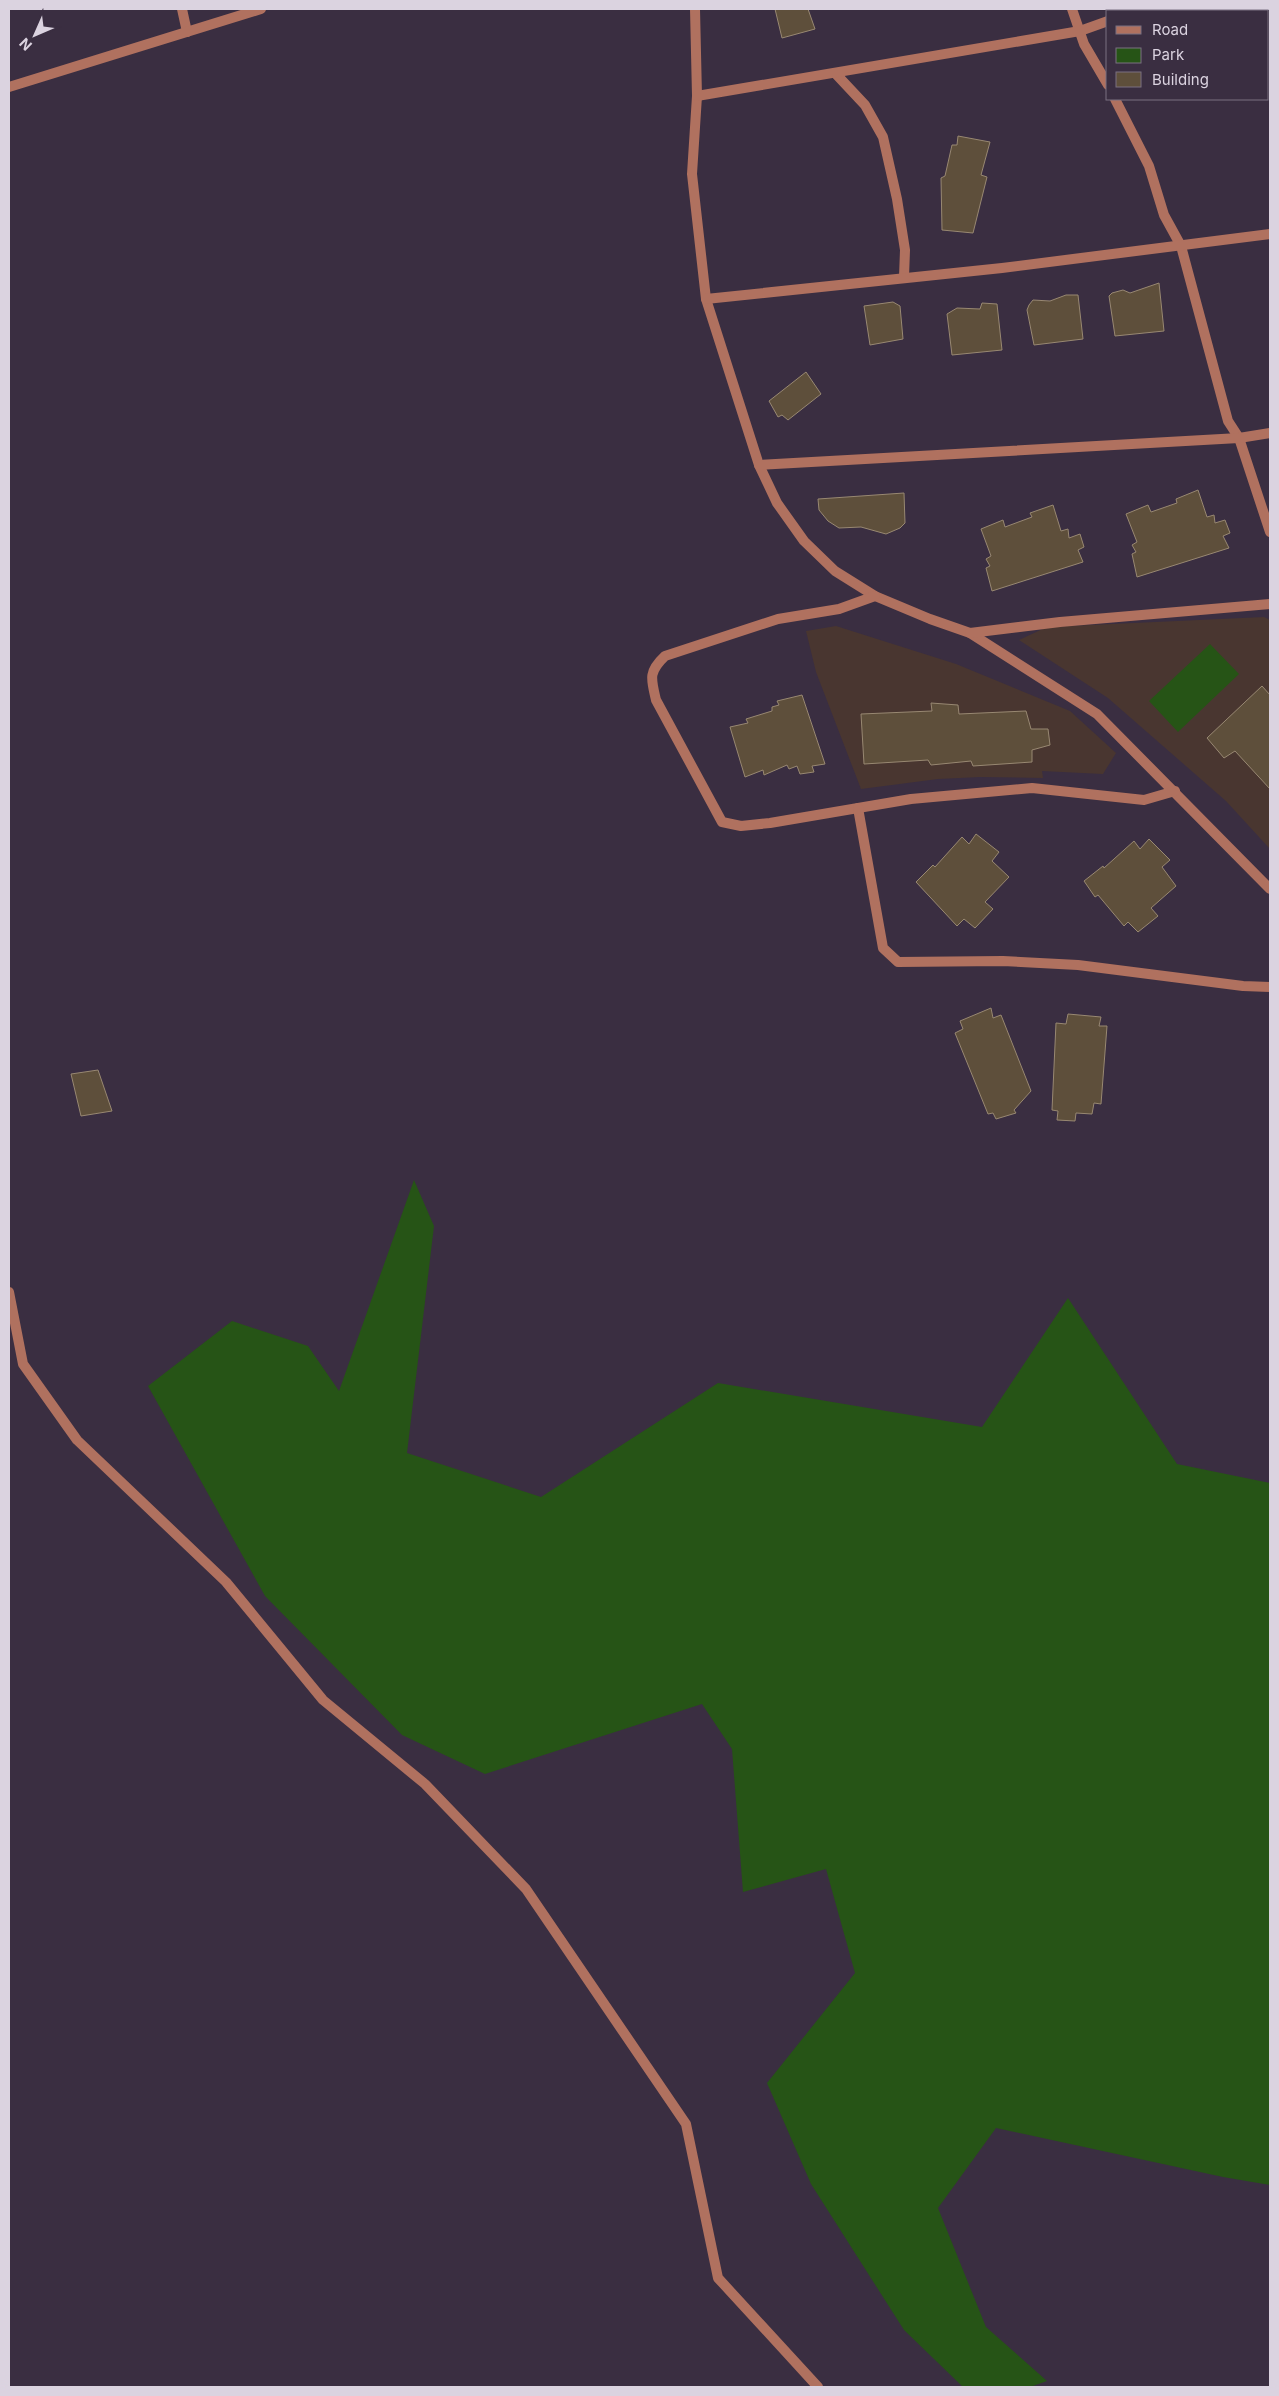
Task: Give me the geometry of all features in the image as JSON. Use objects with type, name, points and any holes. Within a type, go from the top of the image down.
[{"type":"street","points":[[182,9],[186,32]]},
{"type":"street","points":[[9,87],[261,9]]},
{"type":"street","points":[[695,9],[697,96],[692,174],[706,299],[759,465],[777,504],[804,541],[835,571],[875,596],[930,619],[970,632],[1097,714],[1270,889]]},
{"type":"street","points":[[1072,9],[1080,31],[1106,82]]},
{"type":"street","points":[[697,96],[1080,31],[1106,22]]},
{"type":"street","points":[[835,72],[865,105],[883,137],[897,199],[904,242],[904,277]]},
{"type":"street","points":[[1116,100],[1149,166],[1164,215],[1181,246],[1228,421],[1239,438],[1270,532]]},
{"type":"street","points":[[706,299],[1002,268],[1270,234]]},
{"type":"street","points":[[759,465],[1239,438],[1270,433]]},
{"type":"street","points":[[875,596],[839,609],[778,618],[665,656],[654,666],[651,679],[656,700],[722,822],[741,826],[770,824],[911,799],[1032,788],[1144,800],[1175,791]]},
{"type":"street","points":[[970,632],[1060,622],[1270,604]]},
{"type":"street","points":[[858,808],[883,948],[898,962],[1003,961],[1078,965],[1270,988]]},
{"type":"street","points":[[9,1292],[23,1364],[77,1440],[226,1582],[323,1700],[425,1784],[526,1889],[686,2124],[718,2278],[818,2387]]},
{"type":"shaded area","points":[[1264,617],[1270,620],[1270,849],[1226,801],[1108,698],[1019,640],[1047,627]]},
{"type":"shaded area","points":[[836,626],[956,664],[1070,711],[1116,753],[1103,774],[1042,771],[1043,778],[980,777],[938,779],[861,789],[816,672],[806,631]]},
{"type":"green space","points":[[1210,644],[1239,674],[1178,732],[1149,701]]},
{"type":"green space","points":[[414,1180],[434,1226],[407,1453],[541,1497],[718,1383],[982,1427],[1068,1298],[1177,1464],[1270,1483],[1270,2185],[1223,2177],[996,2128],[938,2208],[986,2327],[1047,2381],[1030,2387],[963,2387],[904,2330],[811,2184],[767,2083],[855,1973],[826,1869],[743,1892],[732,1749],[702,1704],[485,1774],[402,1735],[265,1596],[148,1386],[232,1321],[308,1346],[339,1391]]},
{"type":"building","points":[[775,9],[808,9],[815,29],[782,38]]},
{"type":"building","points":[[958,136],[990,142],[981,175],[987,177],[973,233],[942,230],[941,178],[945,176],[952,145],[957,145]]},
{"type":"building","points":[[1159,283],[1164,331],[1115,336],[1109,296],[1112,293],[1123,290],[1130,293]]},
{"type":"building","points":[[1066,295],[1078,295],[1083,339],[1034,345],[1027,310],[1029,305],[1033,300],[1050,301]]},
{"type":"building","points":[[893,302],[900,306],[903,339],[870,345],[864,306]]},
{"type":"building","points":[[982,303],[997,304],[1002,350],[952,355],[947,314],[957,308],[980,309]]},
{"type":"building","points":[[806,372],[821,394],[788,420],[782,415],[778,417],[769,401]]},
{"type":"building","points":[[1198,490],[1207,517],[1214,515],[1215,523],[1225,520],[1230,533],[1223,536],[1229,548],[1137,577],[1132,554],[1136,552],[1132,545],[1137,542],[1126,514],[1148,505],[1151,512],[1177,503],[1176,499]]},
{"type":"building","points":[[904,493],[905,523],[900,528],[886,534],[861,527],[839,528],[828,521],[819,510],[818,499]]},
{"type":"building","points":[[1053,505],[1061,531],[1068,529],[1069,538],[1080,534],[1084,547],[1078,550],[1083,562],[992,591],[986,568],[990,566],[986,559],[991,556],[981,529],[1003,520],[1005,527],[1032,517],[1030,513]]},
{"type":"building","points":[[1262,686],[1270,695],[1270,789],[1235,751],[1224,758],[1207,738]]},
{"type":"building","points":[[802,695],[825,764],[812,766],[814,772],[800,774],[797,766],[789,769],[787,765],[764,775],[763,770],[745,777],[730,727],[748,723],[746,719],[772,711],[772,707],[779,705],[777,701]]},
{"type":"building","points":[[931,703],[958,705],[959,714],[1026,711],[1031,729],[1048,729],[1050,745],[1032,750],[1032,762],[973,766],[971,761],[931,765],[928,760],[864,764],[861,714],[932,711]]},
{"type":"building","points":[[976,834],[999,852],[992,861],[1009,877],[985,902],[993,909],[975,928],[964,919],[957,926],[916,882],[933,865],[935,867],[962,837],[969,844]]},
{"type":"building","points":[[1149,839],[1170,860],[1162,867],[1176,886],[1151,908],[1158,916],[1138,932],[1128,922],[1124,926],[1098,895],[1095,897],[1084,881],[1103,866],[1104,868],[1134,841],[1140,849]]},
{"type":"building","points":[[991,1008],[993,1018],[1001,1015],[1031,1091],[1014,1110],[1016,1113],[996,1119],[993,1113],[988,1114],[955,1033],[963,1029],[960,1021]]},
{"type":"building","points":[[1068,1014],[1101,1017],[1099,1026],[1107,1026],[1101,1104],[1094,1103],[1092,1114],[1076,1113],[1075,1121],[1057,1120],[1058,1111],[1052,1110],[1056,1023],[1066,1024]]},
{"type":"building","points":[[98,1070],[112,1111],[81,1116],[71,1074]]}]
